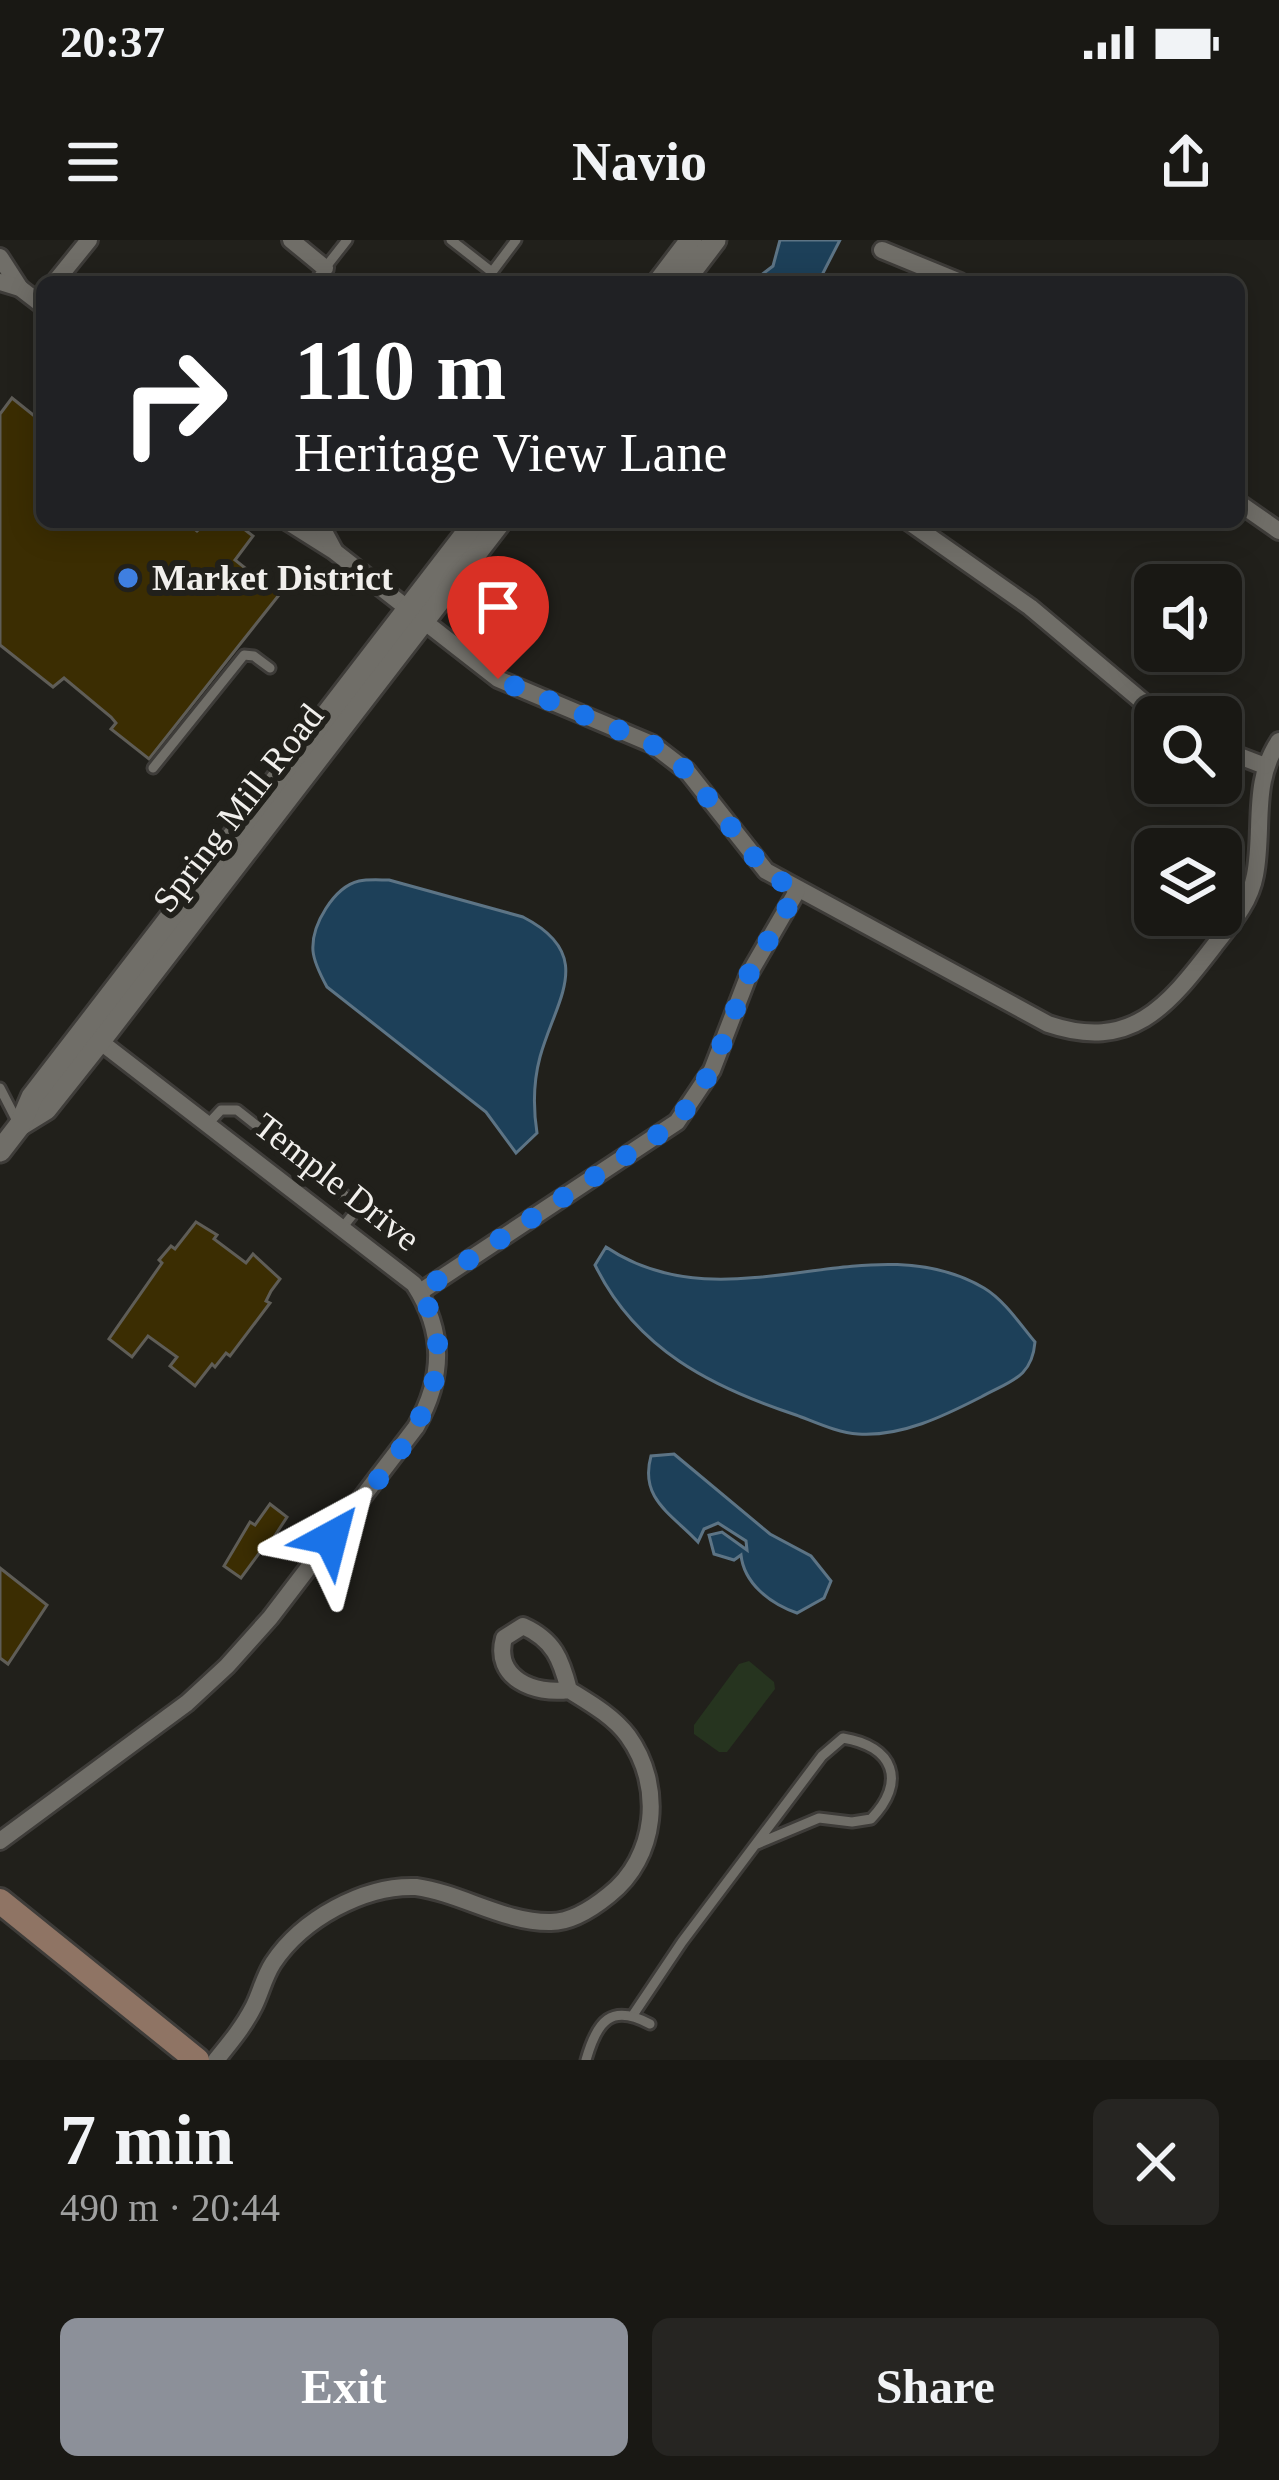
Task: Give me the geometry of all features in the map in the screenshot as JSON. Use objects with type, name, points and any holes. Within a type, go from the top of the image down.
[{"type":"main road","points":[[0,1901],[197,2060]]},
{"type":"street","points":[[61,276],[89,240]]},
{"type":"street","points":[[290,240],[320,275]]},
{"type":"street","points":[[663,276],[691,240]]},
{"type":"street","points":[[688,276],[715,240]]},
{"type":"street","points":[[882,250],[945,276]]},
{"type":"street","points":[[0,256],[20,288]]},
{"type":"street","points":[[0,282],[36,299]]},
{"type":"street","points":[[1245,507],[1279,531]]},
{"type":"street","points":[[298,528],[513,687],[652,744],[687,771],[766,872],[1048,1024],[1076,1034],[1110,1034],[1149,1018],[1177,995],[1244,904],[1256,872],[1260,786],[1279,740]]},
{"type":"street","points":[[322,528],[334,551]]},
{"type":"street","name":"Spring Mill Road","points":[[415,617],[471,528]]},
{"type":"street","name":"Spring Mill Road","points":[[0,1151],[20,1125],[32,1097],[93,1035],[415,617],[495,528]]},
{"type":"street","points":[[918,528],[1030,607],[1136,696]]},
{"type":"street","points":[[1242,757],[1265,766]]},
{"type":"street","points":[[420,1292],[677,1122],[712,1070],[749,974],[797,891]]},
{"type":"street","name":"Temple Drive","points":[[0,1841],[169,1718],[227,1666],[270,1618],[416,1427],[435,1384],[439,1342],[420,1292],[344,1227],[93,1035]]},
{"type":"street","points":[[216,2060],[238,2032],[274,1961],[291,1941],[322,1917],[364,1895],[394,1886],[434,1889],[509,1914],[552,1922],[575,1917],[618,1888],[647,1847],[650,1804],[629,1738],[610,1718],[569,1690],[557,1652],[544,1636],[523,1626],[504,1638],[499,1654],[506,1670],[523,1684],[556,1692],[569,1690]]},
{"type":"lane","points":[[320,275],[347,240]]},
{"type":"lane","points":[[451,240],[492,272],[516,240]]},
{"type":"lane","points":[[154,768],[244,655],[270,668]]},
{"type":"lane","points":[[0,1088],[20,1125]]},
{"type":"lane","points":[[0,1109],[20,1125]]},
{"type":"lane","points":[[208,1124],[221,1110],[237,1111],[352,1201],[354,1213],[344,1227]]},
{"type":"lane","points":[[633,2015],[642,1996],[822,1756],[843,1738],[873,1746],[885,1757],[893,1776],[890,1791],[871,1819],[819,1818],[757,1844]]},
{"type":"lane","points":[[586,2060],[602,2023],[617,2014],[633,2015],[650,2024]]},
{"type":"green space","points":[[749,1661],[774,1682],[775,1689],[727,1752],[719,1752],[694,1734],[694,1725],[739,1664]]},
{"type":"water","points":[[780,240],[840,240],[823,276],[760,276],[773,266]]},
{"type":"water","points":[[389,880],[523,917],[559,947],[565,979],[538,1067],[537,1133],[516,1153],[486,1112],[327,987],[320,974],[313,941],[326,908],[350,885]]},
{"type":"water","points":[[606,1247],[653,1270],[700,1278],[894,1264],[940,1270],[998,1299],[1035,1342],[1033,1354],[1018,1377],[937,1418],[890,1432],[843,1432],[734,1392],[654,1342],[612,1294],[595,1265]]},
{"type":"water","points":[[674,1454],[770,1534],[811,1556],[831,1581],[824,1598],[797,1613],[777,1604],[753,1583],[741,1555],[734,1560],[714,1554],[709,1535],[722,1532],[747,1550],[746,1541],[718,1523],[704,1529],[698,1542],[660,1505],[650,1484],[651,1456]]},
{"type":"building","name":"Market District","points":[[12,398],[36,417],[36,528],[243,528],[253,536],[235,560],[279,595],[149,759],[111,729],[116,723],[111,717],[64,678],[53,687],[0,645],[0,414]]},
{"type":"building","points":[[196,1222],[246,1263],[253,1254],[280,1279],[266,1301],[270,1303],[230,1356],[226,1353],[215,1367],[212,1364],[195,1386],[170,1366],[177,1357],[148,1336],[132,1357],[109,1339],[162,1263],[159,1260],[171,1246],[175,1249]]},
{"type":"building","points":[[270,1504],[287,1517],[241,1578],[224,1566],[250,1522],[255,1525]]},
{"type":"building","points":[[0,1568],[47,1605],[8,1664],[0,1658]]},
{"type":"place","name":"Market District","points":[[128,578]]},
{"type":"route","points":[[331,1538],[428,1406],[439,1342],[420,1292],[677,1122],[712,1070],[749,974],[797,891],[766,872],[687,771],[652,744],[498,679]]}]
